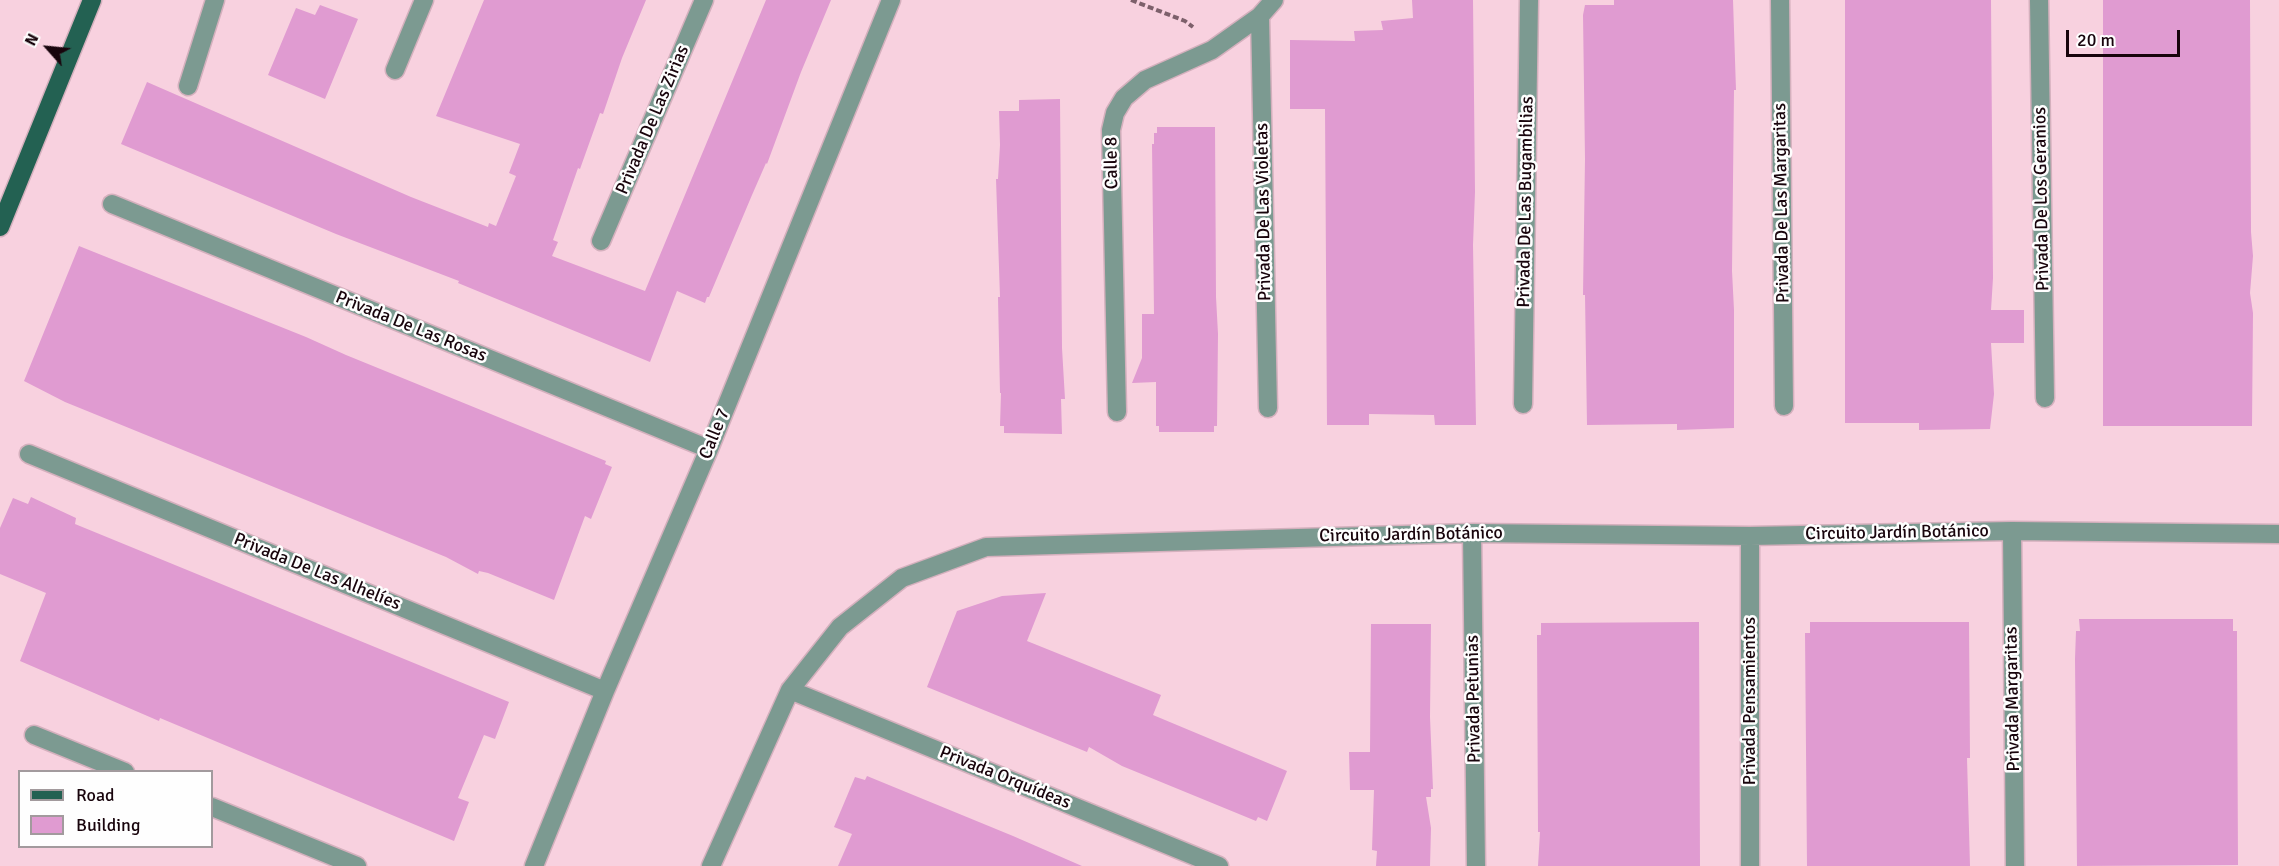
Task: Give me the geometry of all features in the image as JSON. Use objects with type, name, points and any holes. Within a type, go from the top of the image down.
[{"type":"main road","points":[[0,227],[92,0]]},
{"type":"street","points":[[188,86],[216,4],[215,0]]},
{"type":"street","points":[[395,70],[424,0]]},
{"type":"street","name":"Privada De Las Zirias","points":[[602,241],[704,0]]},
{"type":"street","name":"Calle 7","points":[[534,866],[604,691],[709,449],[891,0]]},
{"type":"street","name":"Calle 8","points":[[1117,412],[1111,130],[1115,113],[1132,89],[1145,80],[1212,50],[1260,16],[1274,0]]},
{"type":"street","name":"Privada De Las Bugambilias","points":[[1523,404],[1529,0]]},
{"type":"street","name":"Privada De Las Margaritas","points":[[1780,0],[1784,406]]},
{"type":"street","name":"Privada De Los Geranios","points":[[2039,0],[2045,398]]},
{"type":"street","name":"Privada De Las Violetas","points":[[1260,16],[1268,408]]},
{"type":"street","name":"Privada De Las Rosas","points":[[112,204],[709,449]]},
{"type":"street","name":"Privada De Las Alhelíes","points":[[30,454],[604,691]]},
{"type":"street","name":"Circuito Jardín Botánico","points":[[711,866],[790,690],[840,627],[902,578],[986,547],[1472,532],[1750,536],[2012,531],[2279,534]]},
{"type":"street","name":"Privada Margaritas","points":[[2012,531],[2015,866]]},
{"type":"street","name":"Privada Petunias","points":[[1472,532],[1476,866]]},
{"type":"street","name":"Privada Pensamientos","points":[[1750,536],[1750,866]]},
{"type":"street","name":"Privada Orquídeas","points":[[790,690],[1219,866]]},
{"type":"street","points":[[34,735],[122,770]]},
{"type":"street","points":[[213,807],[357,866]]},
{"type":"path","points":[[1131,0],[1185,21],[1196,28],[1212,50]]},
{"type":"building","points":[[484,0],[646,0],[622,58],[603,114],[600,113],[580,169],[578,168],[553,240],[558,242],[552,256],[645,291],[766,0],[831,0],[767,164],[709,297],[705,303],[677,291],[650,362],[458,283],[459,281],[336,234],[121,144],[147,82],[411,197],[488,227],[489,223],[496,226],[516,176],[509,173],[520,144],[436,116]]},
{"type":"building","points":[[1412,0],[1473,0],[1476,425],[1435,425],[1434,415],[1369,414],[1369,425],[1327,425],[1325,109],[1290,109],[1290,40],[1355,41],[1354,31],[1383,30],[1381,21],[1413,18]]},
{"type":"building","points":[[1614,0],[1733,0],[1736,90],[1734,90],[1732,271],[1734,428],[1677,430],[1677,424],[1587,425],[1585,295],[1583,295],[1585,159],[1583,15],[1585,5],[1614,5]]},
{"type":"building","points":[[1845,0],[1991,0],[1993,278],[1991,310],[2024,310],[2024,343],[1991,343],[1994,394],[1990,429],[1919,430],[1919,423],[1845,423]]},
{"type":"building","points":[[2103,0],[2250,0],[2252,426],[2103,426]]},
{"type":"building","points":[[320,5],[358,19],[325,99],[268,75],[296,8],[315,15]]},
{"type":"building","points":[[1060,99],[1062,348],[1065,399],[1061,399],[1062,434],[1004,433],[1004,426],[1000,426],[998,297],[1000,297],[996,179],[998,179],[1000,145],[999,111],[1019,111],[1019,100]]},
{"type":"building","points":[[1157,127],[1215,127],[1218,334],[1217,426],[1214,426],[1214,432],[1159,432],[1159,426],[1156,426],[1156,382],[1132,383],[1142,358],[1142,314],[1154,314],[1152,144],[1154,144],[1154,133],[1157,133]]},
{"type":"building","points":[[79,246],[606,461],[605,464],[612,467],[591,519],[585,516],[554,600],[488,573],[479,571],[478,574],[446,557],[65,402],[24,381]]},
{"type":"building","points":[[31,497],[76,518],[75,524],[509,702],[495,739],[484,735],[458,798],[469,802],[454,841],[160,718],[159,721],[20,661],[46,593],[0,574],[0,528],[13,498],[28,504]]},
{"type":"building","points":[[1046,593],[1027,641],[1161,695],[1153,715],[1287,771],[1267,821],[1258,817],[1256,821],[1122,766],[1089,747],[1087,752],[927,687],[957,611],[1002,596]]},
{"type":"building","points":[[2079,619],[2233,619],[2233,631],[2237,631],[2238,865],[2077,866],[2075,659],[2076,631],[2080,631]]},
{"type":"building","points":[[1699,622],[1700,866],[1538,866],[1540,832],[1538,832],[1537,635],[1541,635],[1541,623]]},
{"type":"building","points":[[1810,622],[1969,622],[1970,758],[1967,758],[1970,866],[1807,866],[1805,633],[1810,633]]},
{"type":"building","points":[[1371,624],[1431,624],[1430,717],[1433,789],[1431,789],[1431,797],[1426,797],[1431,828],[1430,866],[1376,866],[1377,851],[1372,850],[1374,790],[1350,790],[1349,752],[1370,752]]},
{"type":"building","points":[[867,776],[1082,866],[838,866],[852,834],[834,827],[855,777],[865,780]]}]
